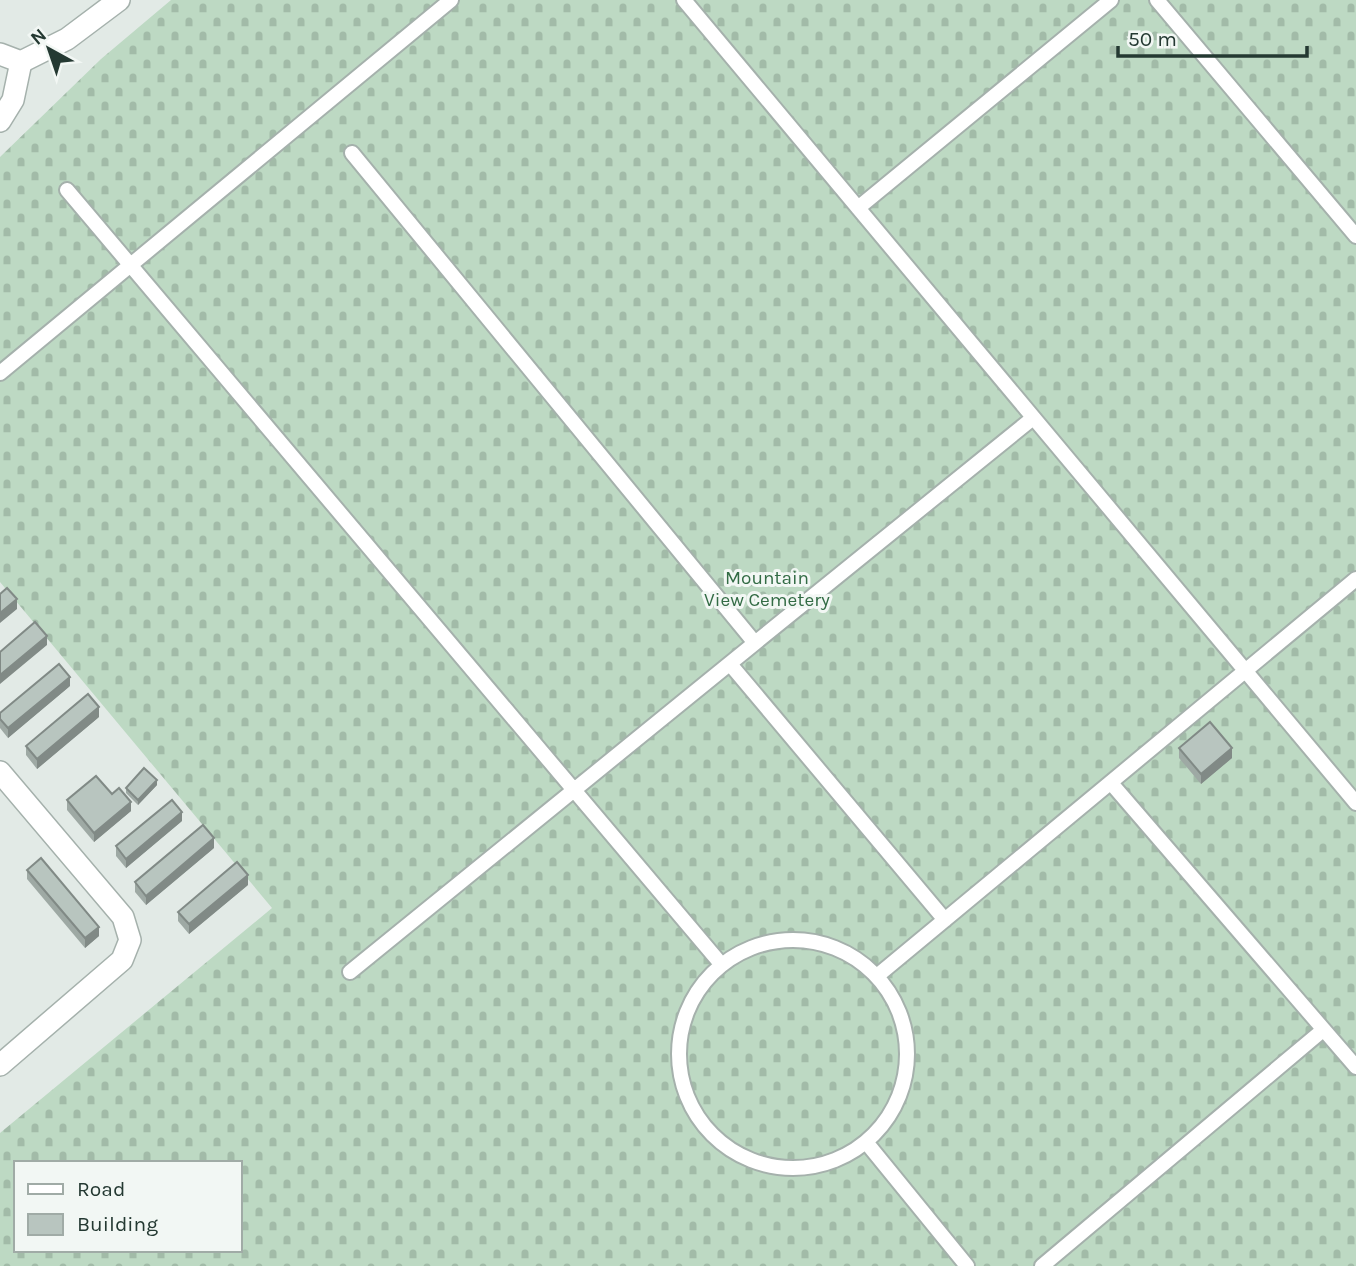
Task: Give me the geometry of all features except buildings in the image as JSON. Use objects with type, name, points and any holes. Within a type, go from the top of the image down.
[{"type":"street","points":[[0,54],[21,62],[67,39],[118,0]]},
{"type":"street","points":[[0,121],[13,100],[21,62]]},
{"type":"street","points":[[0,772],[122,917],[130,940],[122,960],[0,1065]]},
{"type":"lane","points":[[0,373],[451,0]]},
{"type":"lane","points":[[684,0],[1356,803]]},
{"type":"lane","points":[[858,208],[1111,0]]},
{"type":"lane","points":[[1157,0],[1356,236]]},
{"type":"lane","points":[[352,153],[755,643]]},
{"type":"lane","points":[[67,190],[720,964]]},
{"type":"lane","points":[[350,972],[1033,418]]},
{"type":"lane","points":[[877,976],[1356,579]]},
{"type":"lane","points":[[730,664],[945,920]]},
{"type":"lane","points":[[1111,783],[1356,1067]]},
{"type":"lane","points":[[773,941],[811,941],[847,953],[877,976],[897,1007],[907,1043],[904,1080],[890,1114],[866,1142],[833,1161],[795,1168],[770,1165],[758,1163],[724,1146],[698,1119],[682,1084],[678,1046],[687,1009],[720,964],[737,954],[773,941]]},
{"type":"lane","points":[[1042,1266],[1323,1030]]},
{"type":"lane","points":[[866,1142],[967,1266]]},
{"type":"green space","name":"Mountain View Cemetery","points":[[171,0],[1356,0],[1356,1266],[0,1266],[0,1133],[272,908],[0,582],[0,157],[101,59]]}]
